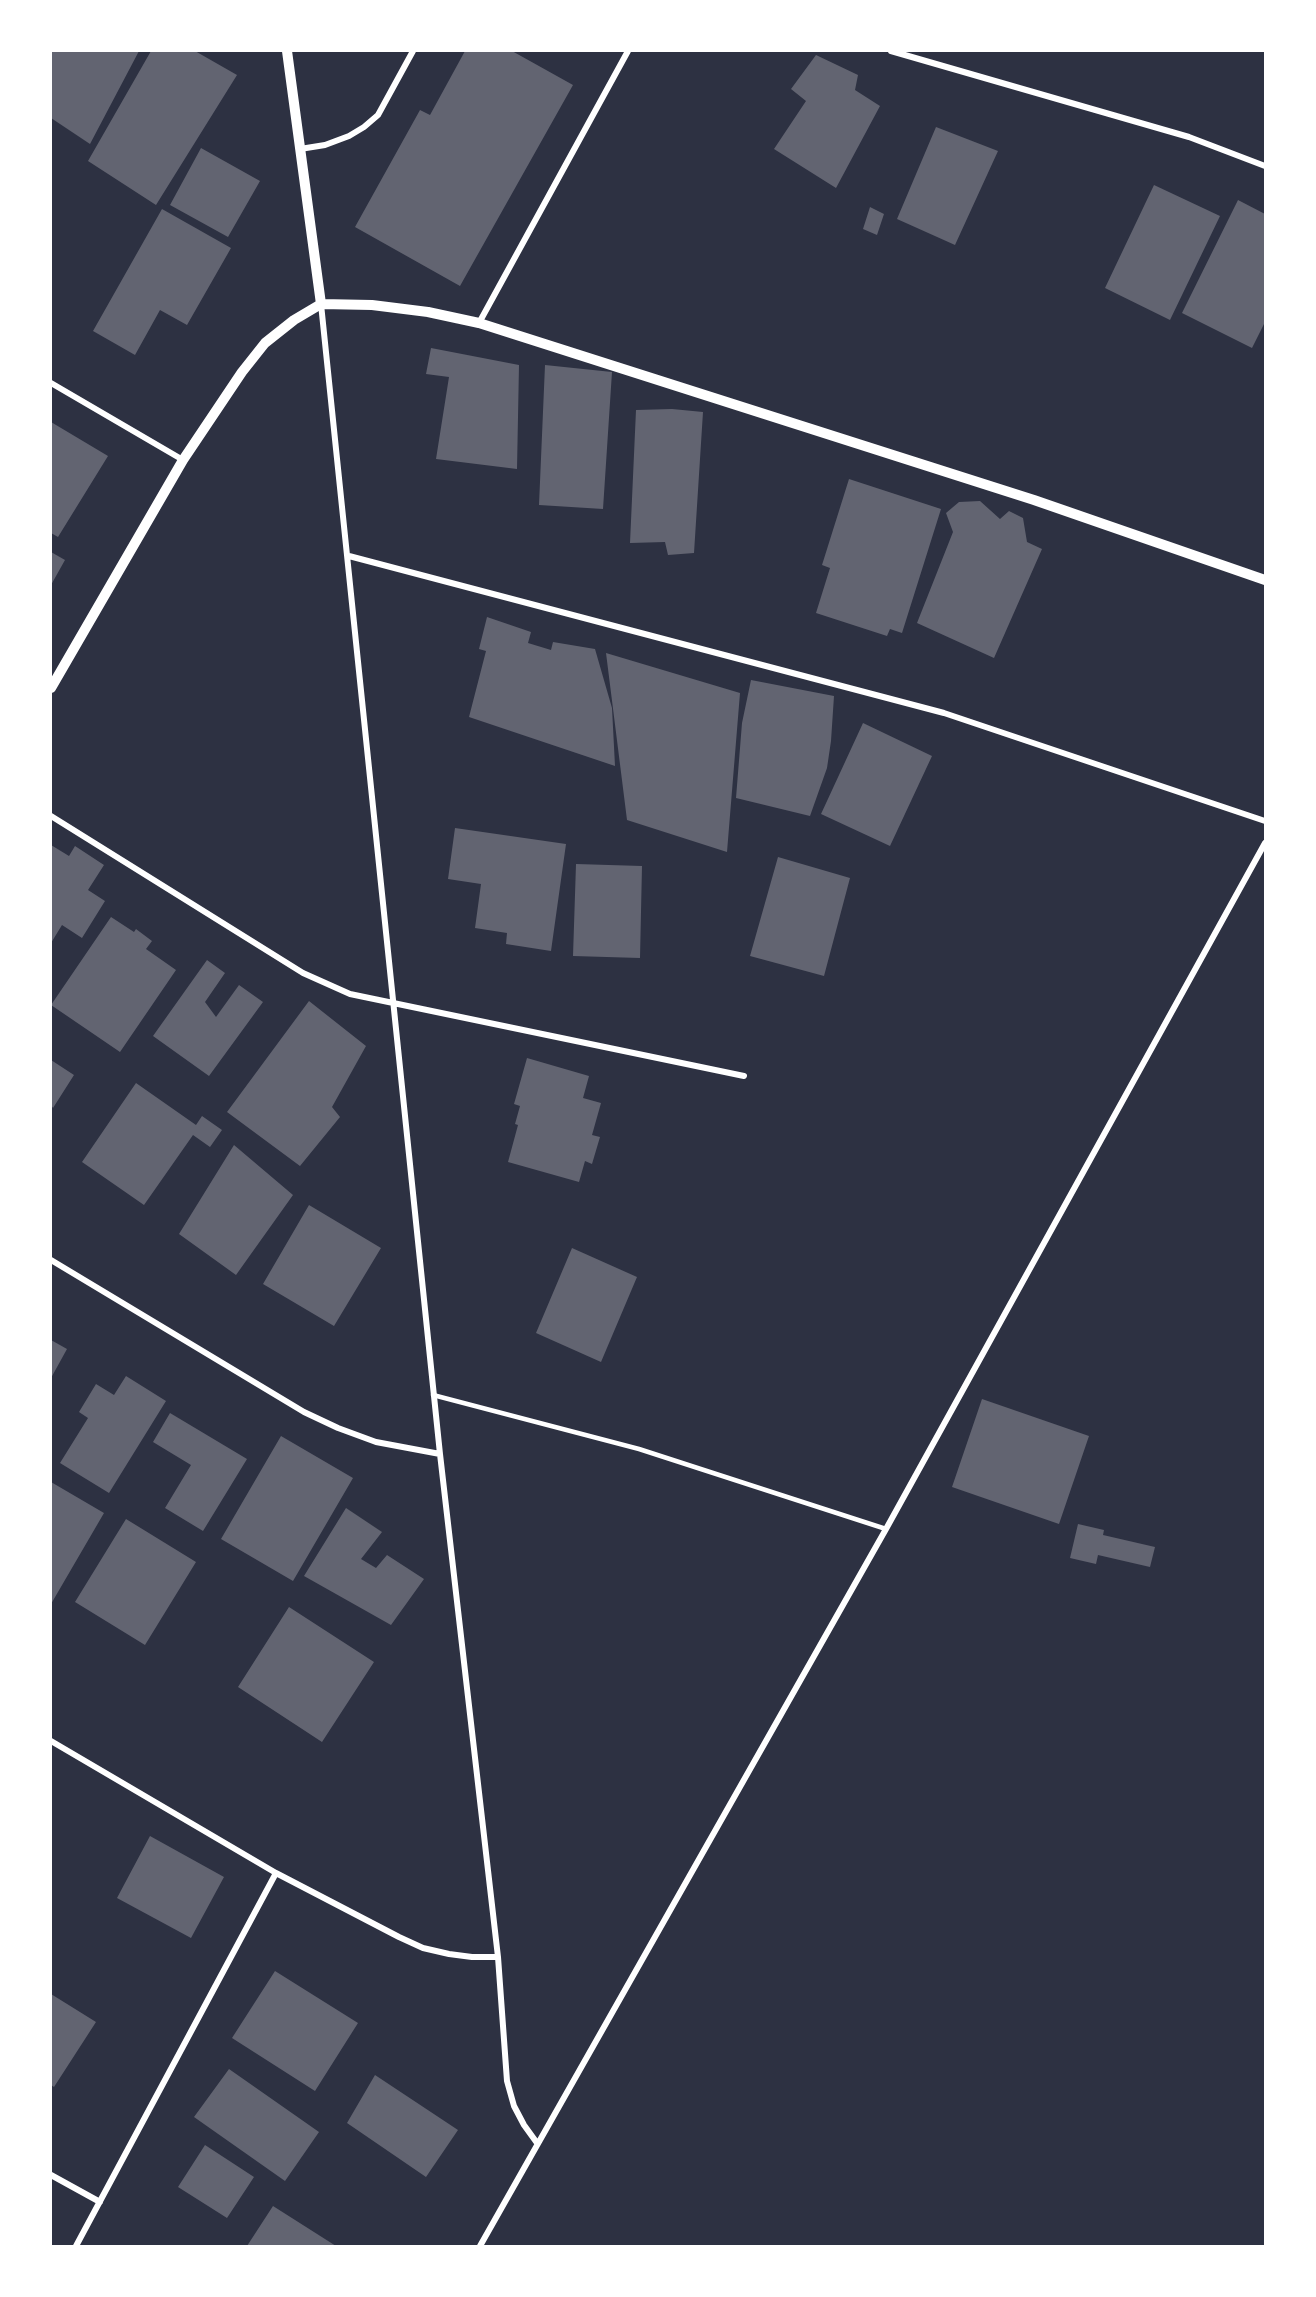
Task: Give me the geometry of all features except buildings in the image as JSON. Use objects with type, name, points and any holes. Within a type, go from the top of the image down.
[{"type":"street","points":[[287,51],[321,304],[349,556],[433,1395],[498,1957],[507,2081],[514,2106],[537,2143]]},
{"type":"street","points":[[300,149],[325,146],[349,136],[378,115],[413,51]]},
{"type":"street","points":[[479,323],[628,51]]},
{"type":"street","points":[[891,51],[1189,137],[1265,166]]},
{"type":"street","points":[[51,688],[183,460],[242,372],[265,344],[294,320],[321,304],[372,305],[428,312],[479,323],[1034,500],[1265,580]]},
{"type":"street","points":[[51,383],[183,460]]},
{"type":"street","points":[[349,556],[944,713],[1265,821]]},
{"type":"street","points":[[51,816],[303,973],[350,994],[744,1076]]},
{"type":"street","points":[[480,2246],[886,1529],[1265,843]]},
{"type":"street","points":[[51,1260],[304,1412],[376,1442],[440,1454]]},
{"type":"street","points":[[51,1741],[276,1873],[399,1937],[423,1948],[472,1957],[498,1957]]},
{"type":"street","points":[[76,2246],[276,1873]]},
{"type":"street","points":[[51,2175],[100,2202]]},
{"type":"lane","points":[[433,1395],[639,1449],[886,1529]]}]
